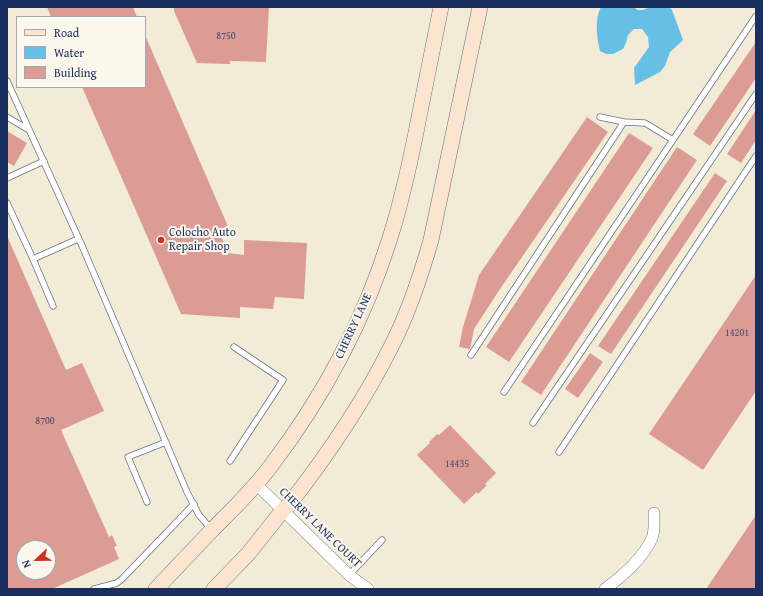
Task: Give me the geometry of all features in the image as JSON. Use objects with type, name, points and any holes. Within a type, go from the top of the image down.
[{"type":"main road","name":"CHERRY LANE","points":[[156,589],[246,496],[269,469],[315,403],[332,374],[360,318],[390,239],[400,204],[441,7]]},
{"type":"main road","points":[[214,589],[248,554],[324,459],[362,400],[393,343],[423,270],[431,240],[480,7]]},
{"type":"street","name":"CHERRY LANE COURT","points":[[256,484],[349,575],[368,589]]},
{"type":"street","points":[[606,589],[615,582],[643,553],[653,536],[654,513]]},
{"type":"lane","points":[[504,392],[756,16]]},
{"type":"lane","points":[[7,81],[44,161],[187,492],[199,515],[212,530]]},
{"type":"lane","points":[[532,423],[756,94]]},
{"type":"lane","points":[[7,117],[30,130]]},
{"type":"lane","points":[[600,117],[624,122],[645,123],[673,140]]},
{"type":"lane","points":[[471,355],[624,122]]},
{"type":"lane","points":[[559,452],[756,156]]},
{"type":"lane","points":[[8,176],[44,161]]},
{"type":"lane","points":[[7,203],[53,306]]},
{"type":"lane","points":[[33,259],[78,239]]},
{"type":"lane","points":[[230,462],[283,380],[234,347]]},
{"type":"lane","points":[[147,502],[128,457],[166,442]]},
{"type":"lane","points":[[94,589],[117,583],[123,578],[194,504]]},
{"type":"lane","points":[[349,575],[382,540]]},
{"type":"water","points":[[601,7],[633,7],[638,10],[643,10],[650,7],[669,7],[672,10],[683,40],[670,52],[665,66],[660,72],[635,85],[634,68],[649,47],[648,37],[642,29],[634,29],[628,35],[623,49],[613,54],[606,54],[600,51],[597,35],[597,18]]},
{"type":"building","points":[[47,7],[133,7],[137,16],[51,16]]},
{"type":"building","points":[[174,7],[269,7],[266,62],[230,61],[230,64],[197,63],[174,11]]},
{"type":"building","points":[[146,37],[230,231],[221,236],[228,253],[244,255],[244,240],[307,243],[304,299],[275,297],[273,309],[240,307],[240,318],[181,314],[82,88],[146,88]]},
{"type":"building","points":[[756,42],[756,78],[710,146],[693,134]]},
{"type":"building","points":[[756,110],[756,140],[741,163],[727,154]]},
{"type":"building","points":[[587,117],[608,132],[474,329],[470,349],[459,347],[463,327],[479,275]]},
{"type":"building","points":[[7,131],[27,143],[14,166],[7,162]]},
{"type":"building","points":[[629,133],[653,148],[509,362],[486,347]]},
{"type":"building","points":[[677,147],[697,160],[541,395],[521,382]]},
{"type":"building","points":[[715,173],[727,181],[611,354],[598,346]]},
{"type":"building","points":[[7,236],[66,370],[82,363],[104,411],[61,430],[109,537],[112,535],[117,546],[114,547],[119,559],[52,589],[7,589]]},
{"type":"building","points":[[756,275],[756,391],[703,470],[649,434]]},
{"type":"building","points":[[590,353],[603,362],[578,398],[565,389]]},
{"type":"building","points":[[450,425],[496,473],[478,494],[477,492],[464,504],[417,455],[437,434],[439,435]]},
{"type":"building","points":[[756,515],[756,589],[706,589]]},
{"type":"place","name":"Colocho Auto Repair Shop","points":[[161,240]]}]
